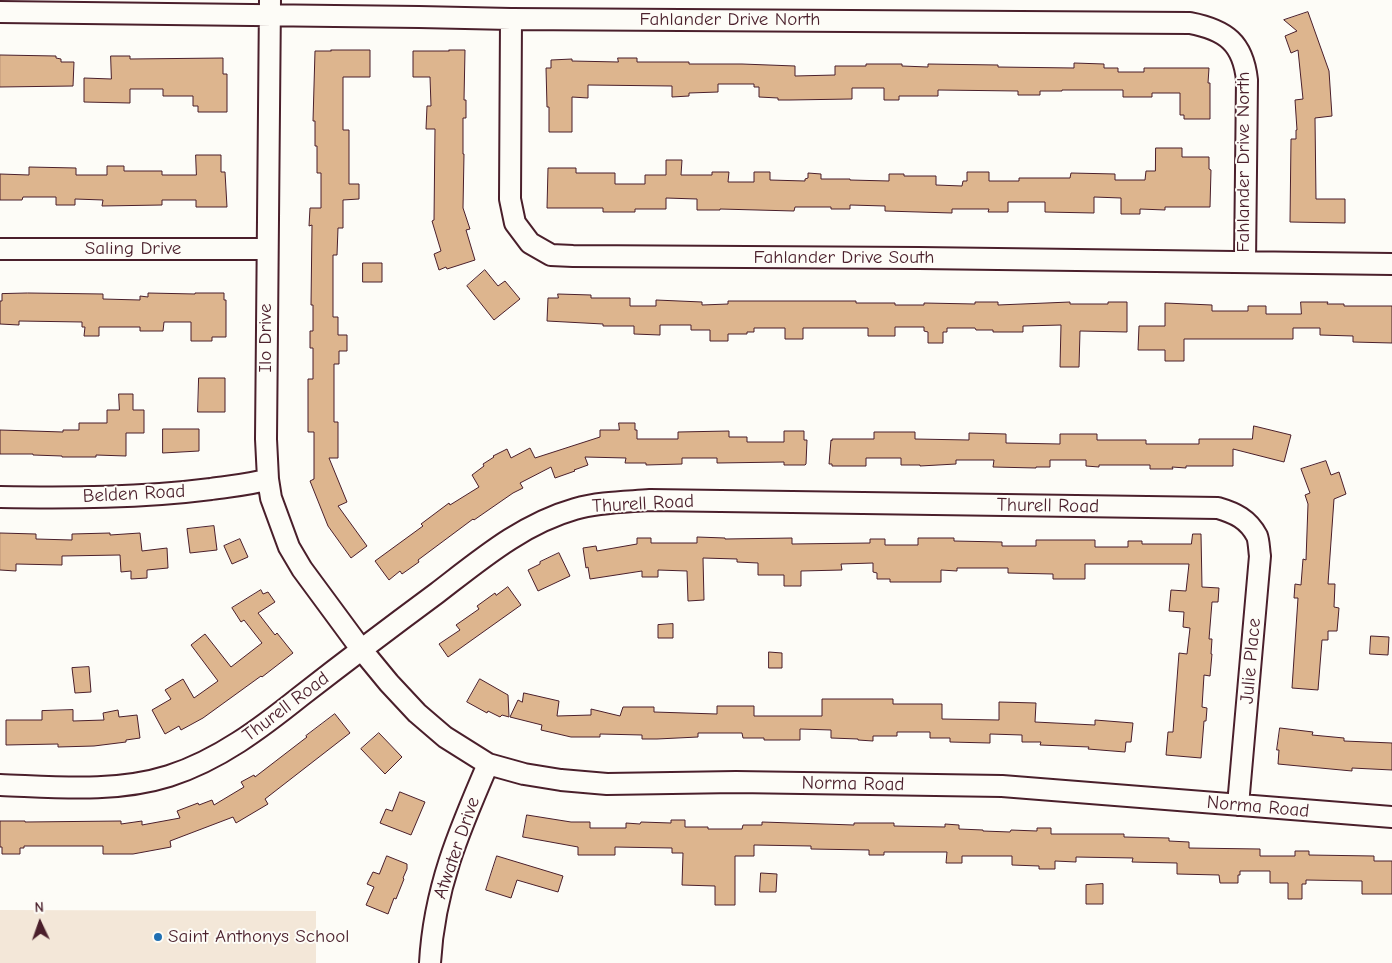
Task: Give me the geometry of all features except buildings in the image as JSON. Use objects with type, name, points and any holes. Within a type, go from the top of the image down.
[{"type":"street","name":"Fahlander Drive North","points":[[0,12],[270,8],[511,19],[1190,23],[1205,26],[1218,31],[1231,42],[1239,52],[1245,66],[1247,80],[1245,262]]},
{"type":"street","name":"Ilo Drive","points":[[270,8],[266,439],[268,479],[271,498],[289,547],[302,569],[361,649]]},
{"type":"street","name":"Fahlander Drive South","points":[[511,19],[510,198],[515,223],[530,243],[551,255],[1392,264]]},
{"type":"street","name":"Saling Drive","points":[[0,249],[267,249]]},
{"type":"street","name":"Belden Road","points":[[0,497],[78,498],[173,494],[268,479]]},
{"type":"street","name":"Thurell Road","points":[[0,786],[98,787],[135,783],[169,776],[203,763],[234,746],[506,541],[552,517],[576,509],[611,502],[650,500],[1218,508],[1233,512],[1246,521]]},
{"type":"street","name":"Julie Place","points":[[1238,805],[1260,556],[1258,537],[1246,521]]},
{"type":"street","name":"Norma Road","points":[[361,649],[416,713],[445,737],[488,764],[524,774],[561,780],[607,784],[736,782],[1002,786],[1392,817]]},
{"type":"street","name":"Atwater Drive","points":[[430,963],[437,904],[447,866],[459,830],[488,764]]},
{"type":"shaded area","name":"Saint Anthonys School","points":[[0,910],[316,911],[316,963],[0,963]]},
{"type":"place","name":"Saint Anthonys School","points":[[158,937]]}]
